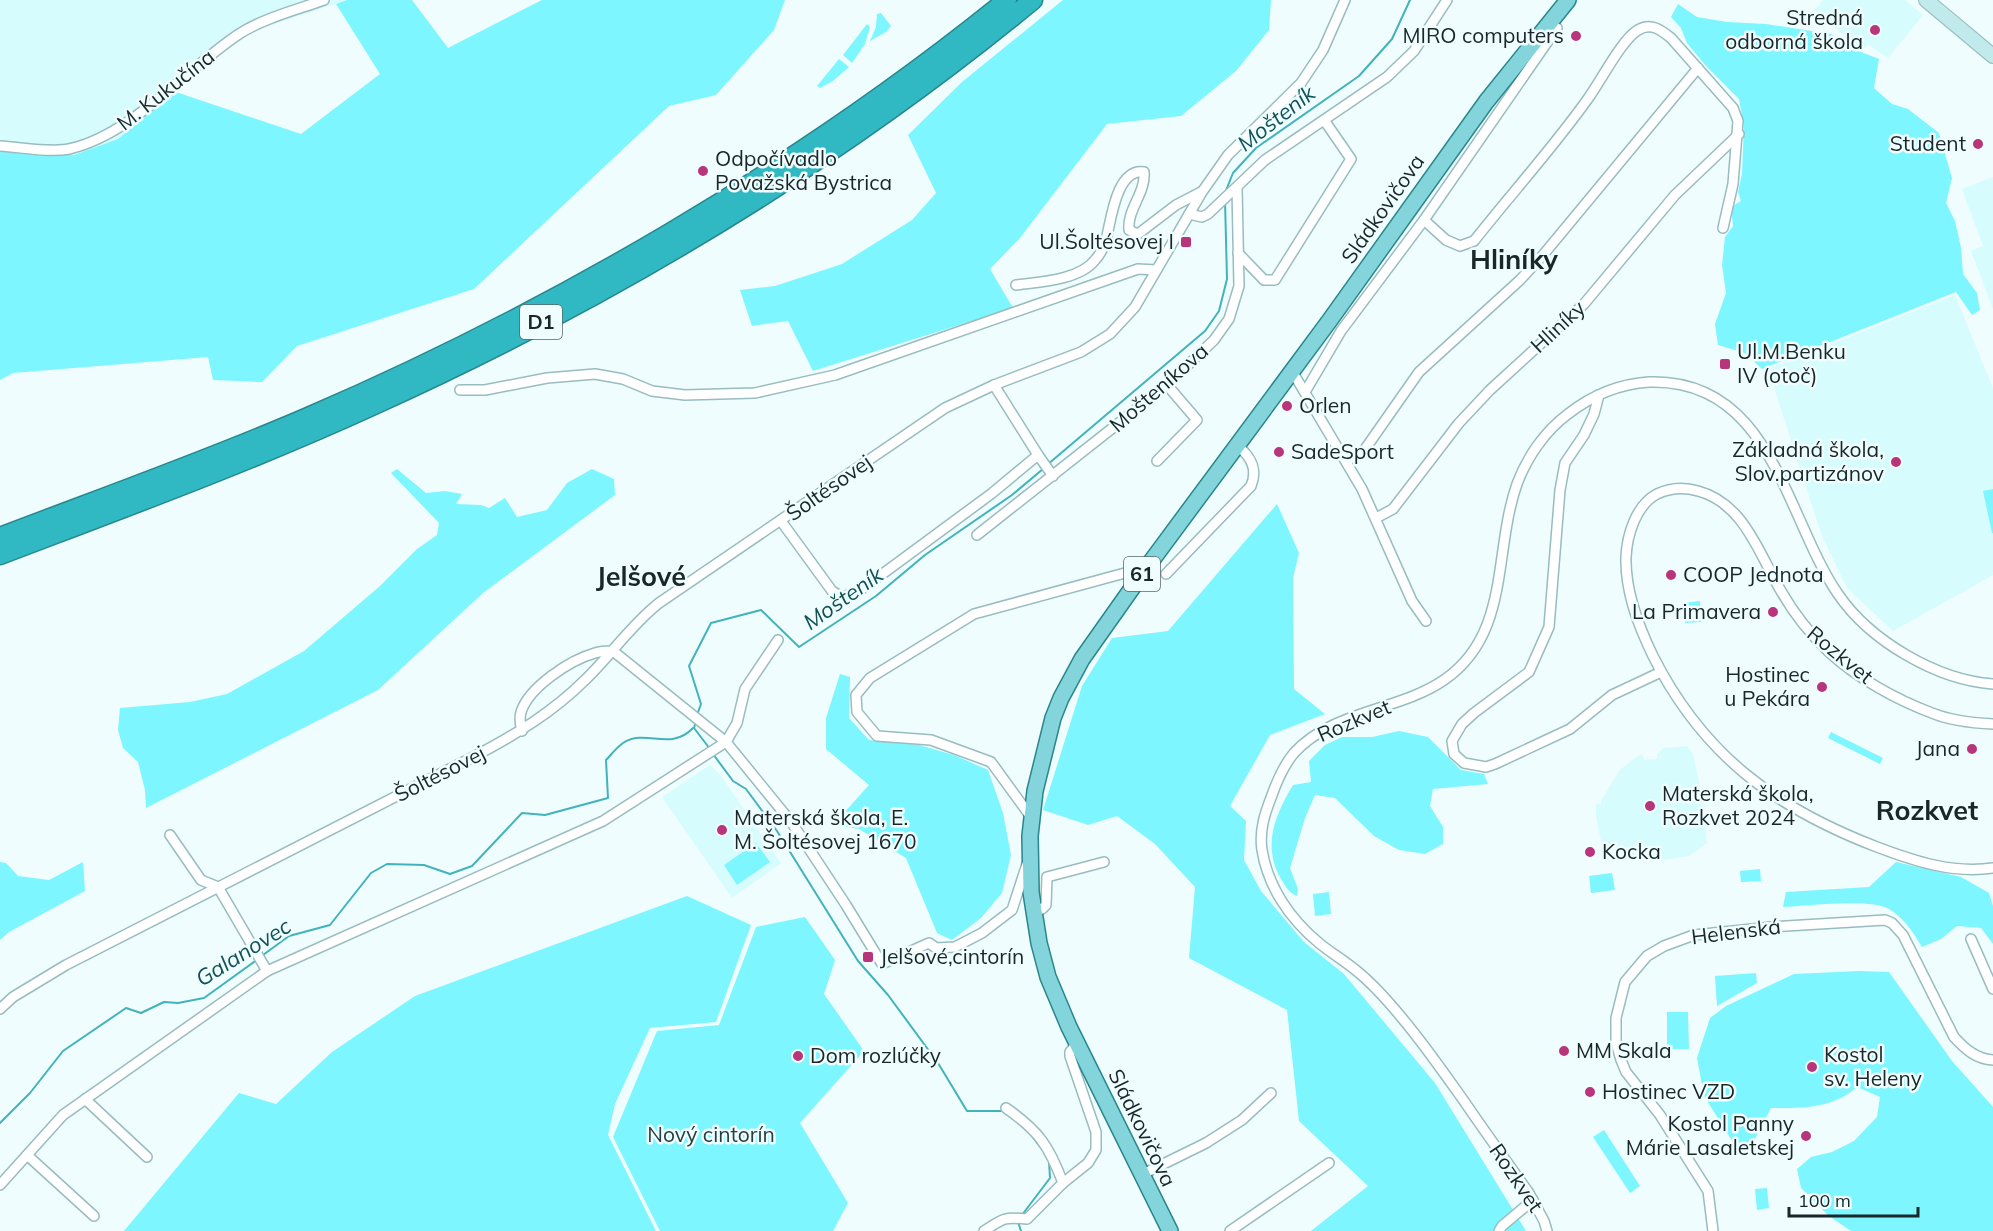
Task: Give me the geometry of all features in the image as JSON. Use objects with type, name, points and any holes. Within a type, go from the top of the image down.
[{"type":"highway","name":"D1","points":[[0,537],[306,418],[432,360],[573,287],[687,222],[815,141],[925,64],[1008,0]]},
{"type":"highway","name":"D1","points":[[0,555],[170,491],[310,434],[397,394],[539,323],[640,268],[752,201],[894,107],[986,39],[1033,0]]},
{"type":"main road","name":"Sládkovičova","points":[[1170,1231],[1077,1043],[1048,977],[1034,911],[1029,857],[1031,817],[1045,747],[1061,698],[1082,659],[1147,567],[1330,320],[1479,111],[1556,23],[1568,0]]},
{"type":"main road","points":[[1926,0],[1993,56]]},
{"type":"street","name":"M. Kukučína","points":[[0,146],[61,150],[97,139],[140,112],[240,33],[324,0]]},
{"type":"street","name":"Šoltésovej","points":[[0,1009],[13,997],[66,964],[522,731],[566,697],[659,603],[945,408],[994,385],[1081,352],[1110,334],[1135,307],[1202,192],[1228,155],[1301,83],[1323,50],[1345,0]]},
{"type":"street","points":[[1189,214],[1202,217],[1208,214],[1265,160],[1394,71],[1414,51],[1447,0]]},
{"type":"street","name":"Sládkovičova","points":[[1305,392],[1341,332],[1424,220],[1556,23]]},
{"type":"street","points":[[1424,220],[1446,240],[1460,246],[1474,241],[1586,101],[1628,38],[1646,26],[1659,28],[1671,38],[1733,108],[1738,121],[1733,184],[1723,228]]},
{"type":"street","points":[[1346,461],[1364,452],[1419,372],[1520,280],[1543,255],[1698,68]]},
{"type":"street","points":[[1238,254],[1264,280],[1275,280],[1351,159],[1324,120]]},
{"type":"street","name":"Hliníky","points":[[1376,518],[1393,509],[1459,423],[1490,390],[1584,304],[1675,195],[1738,134]]},
{"type":"street","points":[[1016,285],[1061,279],[1095,262],[1106,242],[1114,203],[1128,176],[1137,171],[1144,172],[1145,182],[1128,219],[1129,230],[1138,234],[1176,205],[1202,192]]},
{"type":"street","name":"Mošteníkova","points":[[781,521],[832,591],[842,597],[858,592],[991,494],[1046,466],[1167,385],[1214,340],[1229,319],[1239,286],[1237,187]]},
{"type":"street","points":[[460,390],[485,390],[547,378],[595,374],[623,379],[652,391],[685,395],[755,393],[835,375],[1138,269],[1156,270]]},
{"type":"street","points":[[1292,371],[1362,489],[1412,601],[1426,621]]},
{"type":"street","name":"Rozkvet","points":[[1547,1231],[1533,1200],[1404,1020],[1372,984],[1319,943],[1285,908],[1269,878],[1261,833],[1277,783],[1295,753],[1312,738],[1344,721],[1429,690],[1464,664],[1476,650],[1484,636],[1495,602],[1517,485],[1526,463],[1544,436],[1581,403],[1614,388],[1643,382],[1676,384],[1701,392],[1724,404],[1756,435],[1777,470],[1819,561],[1838,595],[1875,635],[1922,663],[1953,675],[1990,684]]},
{"type":"street","points":[[994,385],[1046,466]]},
{"type":"street","points":[[1157,461],[1197,420],[1167,385]]},
{"type":"street","points":[[1599,395],[1594,414],[1584,435],[1565,463],[1560,490],[1549,627],[1529,672],[1462,724],[1452,741],[1454,754],[1464,764],[1486,767],[1495,764],[1570,729],[1612,695],[1661,672]]},
{"type":"street","points":[[1166,574],[1251,486],[1254,470],[1251,460],[1238,446]]},
{"type":"street","name":"Mošteníkova","points":[[977,535],[1046,466]]},
{"type":"street","name":"Rozkvet","points":[[1993,724],[1932,714],[1874,684],[1845,665],[1802,625],[1741,519],[1720,499],[1689,488],[1671,490],[1651,499],[1640,510],[1626,547],[1628,584],[1639,623],[1661,672],[1710,742],[1736,767],[1787,804],[1835,829],[1915,861],[1966,870],[1993,868]]},
{"type":"street","points":[[1031,817],[991,762],[931,740],[877,736],[857,712],[856,694],[870,678],[974,614],[1147,567]]},
{"type":"street","points":[[0,1185],[63,1114],[267,971],[603,821],[726,742],[737,723],[745,688],[778,640]]},
{"type":"street","points":[[522,731],[519,719],[535,688],[580,659],[596,653],[613,651],[726,742],[792,823],[882,964],[929,943],[936,948],[955,946],[982,933],[1012,910],[1029,857]]},
{"type":"street","points":[[170,835],[201,880],[218,887],[267,971]]},
{"type":"street","points":[[1034,911],[1046,905],[1047,877],[1104,862]]},
{"type":"street","name":"Helenská","points":[[1713,1231],[1708,1191],[1660,1114],[1626,1072],[1617,1043],[1616,1018],[1622,988],[1641,961],[1656,950],[1705,933],[1886,920],[1903,935],[1954,1037],[1965,1049],[1977,1057],[1993,1060]]},
{"type":"street","points":[[1971,939],[1993,989]]},
{"type":"street","name":"Sládkovičova","points":[[984,1231],[999,1219],[1008,1217],[1027,1219],[1063,1183],[1088,1163],[1096,1150],[1096,1132],[1070,1056],[1070,1052],[1077,1043]]},
{"type":"street","points":[[1142,1175],[1206,1143],[1242,1119],[1271,1093]]},
{"type":"street","points":[[85,1099],[147,1157]]},
{"type":"street","points":[[1006,1108],[1029,1124],[1052,1154],[1063,1183]]},
{"type":"street","points":[[27,1155],[94,1216]]},
{"type":"street","points":[[1230,1231],[1329,1163]]},
{"type":"street","points":[[1499,1231],[1533,1200]]},
{"type":"shaded area","points":[[0,0],[347,0],[247,33],[118,139],[74,155],[0,152]]},
{"type":"shaded area","name":"Stredná odborná škola","points":[[1823,0],[1905,0],[1923,15],[1888,58],[1869,45],[1862,49],[1814,11]]},
{"type":"shaded area","points":[[1993,177],[1993,309],[1971,251],[1983,246],[1962,189]]},
{"type":"shaded area","name":"Základná škola, Slov.partizánov","points":[[1955,295],[1993,388],[1993,575],[1893,631],[1847,588],[1822,536],[1768,369]]},
{"type":"shaded area","name":"Materská škola, Rozkvet 2024","points":[[1687,746],[1693,754],[1701,791],[1707,843],[1689,856],[1651,862],[1601,841],[1596,804],[1601,804],[1619,771],[1642,754],[1644,760],[1657,759],[1657,755],[1663,748]]},
{"type":"shaded area","name":"Materská škola, E. M. Šoltésovej 1670","points":[[710,765],[721,776],[781,863],[732,898],[662,797]]},
{"type":"green space","points":[[347,0],[412,0],[448,48],[542,0],[785,0],[774,30],[716,95],[669,106],[474,289],[297,346],[262,382],[213,380],[208,357],[13,373],[0,380],[0,152],[74,155],[118,139],[176,92],[301,134],[380,74],[336,4]]},
{"type":"green space","points":[[1063,0],[1271,0],[1269,30],[1236,71],[1181,116],[1107,124],[1020,238],[990,269],[1013,308],[813,371],[788,321],[752,326],[740,290],[775,286],[842,264],[912,220],[936,193],[908,135],[962,82]]},
{"type":"green space","points":[[1678,4],[1697,17],[1831,34],[1856,50],[1879,59],[1874,88],[1892,104],[1908,109],[1939,133],[1952,178],[1946,203],[1955,221],[1961,248],[1963,274],[1977,293],[1980,310],[1972,315],[1956,292],[1762,369],[1745,353],[1718,345],[1715,324],[1726,293],[1722,265],[1725,237],[1733,226],[1731,207],[1741,201],[1738,192],[1742,174],[1744,126],[1739,99],[1706,66],[1687,43],[1681,28],[1671,17]]},
{"type":"green space","points":[[881,13],[891,26],[886,32],[870,41],[876,27],[877,14]]},
{"type":"green space","points":[[867,24],[870,27],[865,44],[852,63],[843,55]]},
{"type":"green space","points":[[839,59],[849,67],[833,81],[820,88],[817,86]]},
{"type":"green space","points":[[397,469],[426,493],[445,491],[462,494],[456,504],[481,505],[489,508],[505,498],[517,517],[547,510],[567,483],[592,469],[614,479],[615,495],[483,593],[378,690],[146,808],[145,790],[138,762],[123,748],[118,730],[120,708],[190,702],[227,694],[304,651],[380,586],[417,549],[437,535],[439,523],[391,473]]},
{"type":"green space","points":[[1993,489],[1993,533],[1992,533],[1983,491]]},
{"type":"green space","points":[[1277,504],[1299,553],[1293,578],[1294,689],[1325,714],[1270,735],[1230,806],[1246,821],[1244,860],[1261,891],[1304,942],[1344,974],[1435,1083],[1526,1231],[1311,1231],[1368,1186],[1299,1121],[1287,1010],[1189,958],[1195,887],[1155,844],[1117,816],[1088,825],[1043,810],[1082,686],[1112,638],[1168,631]]},
{"type":"green space","points":[[1700,601],[1701,622],[1685,623],[1683,603]]},
{"type":"green space","points":[[840,674],[850,677],[849,718],[869,740],[919,745],[954,755],[988,770],[1003,813],[1011,855],[1002,893],[981,918],[952,940],[937,933],[906,858],[859,829],[833,825],[869,785],[826,749],[826,718]]},
{"type":"green space","points":[[1399,731],[1428,737],[1461,770],[1484,774],[1488,784],[1433,789],[1430,806],[1443,827],[1443,844],[1425,854],[1399,850],[1374,836],[1335,798],[1315,795],[1305,818],[1290,868],[1298,889],[1297,896],[1289,891],[1275,867],[1272,855],[1273,831],[1276,819],[1293,785],[1311,782],[1309,761],[1325,745],[1342,737],[1372,737]]},
{"type":"green space","points":[[1831,732],[1883,758],[1880,764],[1828,738]]},
{"type":"green space","points":[[756,843],[770,862],[737,885],[724,865]]},
{"type":"green space","points":[[0,862],[6,863],[18,876],[49,880],[83,862],[85,891],[9,932],[0,940]]},
{"type":"green space","points":[[1896,862],[1961,877],[1989,893],[1993,906],[1993,944],[1981,928],[1957,926],[1941,939],[1922,947],[1904,921],[1889,909],[1880,906],[1853,903],[1783,907],[1786,892],[1869,887]]},
{"type":"green space","points":[[1760,869],[1761,881],[1741,882],[1740,871]]},
{"type":"green space","points":[[1612,873],[1615,890],[1591,893],[1589,876]]},
{"type":"green space","points":[[1329,892],[1331,914],[1315,916],[1313,894]]},
{"type":"green space","points":[[687,896],[751,925],[716,1022],[650,1028],[615,1104],[608,1135],[656,1231],[124,1231],[239,1093],[276,1104],[332,1052],[415,996]]},
{"type":"green space","name":"Nový cintorín","points":[[805,917],[835,960],[824,994],[864,1051],[800,1123],[848,1203],[833,1231],[660,1231],[613,1137],[657,1031],[719,1025],[756,927]]},
{"type":"green space","points":[[1889,972],[1952,1061],[1993,1107],[1993,1231],[1851,1231],[1829,1216],[1801,1188],[1797,1169],[1811,1157],[1832,1152],[1854,1141],[1877,1117],[1880,1097],[1857,1087],[1837,1100],[1816,1106],[1771,1108],[1754,1141],[1739,1152],[1704,1096],[1697,1058],[1710,1018],[1726,1006],[1794,974]]},
{"type":"green space","points":[[1756,973],[1757,983],[1717,1006],[1715,976]]},
{"type":"green space","points":[[1667,1012],[1688,1012],[1689,1049],[1667,1049]]},
{"type":"green space","points":[[1604,1130],[1640,1186],[1630,1193],[1593,1137]]},
{"type":"green space","points":[[1767,1188],[1769,1208],[1757,1210],[1755,1189]]},
{"type":"waterway","name":"Mošteník","points":[[1225,193],[1233,173],[1256,148],[1359,76],[1392,39],[1410,0]]},
{"type":"waterway","name":"Mošteník","points":[[1047,465],[1205,331],[1219,311],[1227,279],[1225,201]]},
{"type":"waterway","name":"Mošteník","points":[[697,715],[701,704],[689,666],[711,623],[761,610],[799,647],[876,596],[925,555],[1012,495],[1043,469]]},
{"type":"waterway","name":"Mošteník","points":[[696,721],[694,728],[710,749]]},
{"type":"waterway","name":"Galanovec","points":[[263,955],[289,936],[330,925],[371,873],[387,864],[424,865],[450,874],[472,866],[522,813],[545,815],[608,798],[606,760],[623,743],[640,738],[676,738],[693,728]]},
{"type":"waterway","name":"Mošteník","points":[[713,754],[733,781],[746,789],[777,831],[858,961],[888,995],[938,1063],[967,1111],[1003,1111]]},
{"type":"waterway","name":"Galanovec","points":[[0,1123],[30,1093],[63,1051],[126,1008],[141,1013],[164,1002],[178,1003],[204,998],[258,959]]},
{"type":"waterway","name":"Mošteník","points":[[1008,1115],[1020,1124]]},
{"type":"waterway","name":"Mošteník","points":[[1029,1132],[1047,1156]]},
{"type":"waterway","name":"Mošteník","points":[[1022,1215],[1050,1178],[1049,1161]]},
{"type":"waterway","name":"Mošteník","points":[[1018,1222],[1021,1231]]},
{"type":"place","name":"Stredná odborná škola","points":[[1875,30]]},
{"type":"place","name":"MIRO computers","points":[[1576,36]]},
{"type":"place","name":"Student","points":[[1978,144]]},
{"type":"place","name":"Odpočívadlo Považská Bystrica","points":[[703,171]]},
{"type":"place","name":"Ul.Šoltésovej I","points":[[1186,242]]},
{"type":"place","name":"Ul.M.Benku IV (otoč)","points":[[1725,364]]},
{"type":"place","name":"Orlen","points":[[1287,406]]},
{"type":"place","name":"SadeSport","points":[[1279,452]]},
{"type":"place","name":"Základná škola, Slov.partizánov","points":[[1896,462]]},
{"type":"place","name":"COOP Jednota","points":[[1671,575]]},
{"type":"place","name":"La Primavera","points":[[1773,612]]},
{"type":"place","name":"Hostinec u Pekára","points":[[1822,687]]},
{"type":"place","name":"Jana","points":[[1972,749]]},
{"type":"place","name":"Materská škola, Rozkvet 2024","points":[[1650,806]]},
{"type":"place","name":"Materská škola, E. M. Šoltésovej 1670","points":[[722,830]]},
{"type":"place","name":"Kocka","points":[[1590,852]]},
{"type":"place","name":"Jelšové,cintorín","points":[[868,957]]},
{"type":"place","name":"MM Skala","points":[[1564,1051]]},
{"type":"place","name":"Dom rozlúčky","points":[[798,1056]]},
{"type":"place","name":"Kostol sv. Heleny","points":[[1812,1067]]},
{"type":"place","name":"Hostinec VZD","points":[[1590,1092]]},
{"type":"place","name":"Kostol Panny Márie Lasaletskej","points":[[1806,1136]]},
{"type":"district","name":"Hliníky","points":[[1514,260]]},
{"type":"district","name":"Jelšové","points":[[641,577]]},
{"type":"district","name":"Rozkvet","points":[[1927,811]]}]
